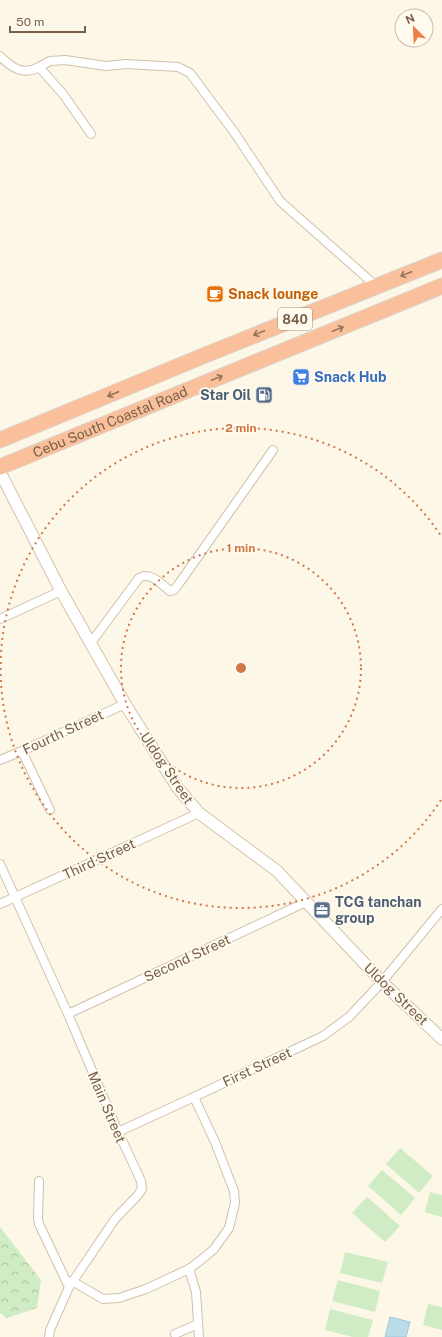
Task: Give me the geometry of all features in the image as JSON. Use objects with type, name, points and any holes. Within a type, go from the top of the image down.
[{"type":"highway","name":"Cebu South Coastal Road","points":[[0,440],[203,356],[442,260]]},
{"type":"highway","name":"Cebu South Coastal Road","points":[[0,467],[442,286]]},
{"type":"street","points":[[0,56],[6,62],[21,71],[33,70],[50,61],[64,60],[106,66],[126,64],[178,67],[190,73],[234,132],[280,201],[376,286]]},
{"type":"street","points":[[39,67],[63,94],[91,134]]},
{"type":"street","points":[[90,644],[139,578],[143,575],[149,576],[170,591],[174,590],[273,450]]},
{"type":"street","name":"Uldog Street","points":[[0,472],[90,644],[177,787],[198,813],[277,871],[382,982],[442,1039]]},
{"type":"street","points":[[0,619],[61,591]]},
{"type":"street","name":"Fourth Street","points":[[0,760],[126,704]]},
{"type":"street","points":[[22,751],[50,810]]},
{"type":"street","name":"Third Street","points":[[0,904],[198,813]]},
{"type":"street","name":"Main Street","points":[[0,864],[68,1014],[141,1182],[142,1189],[115,1220],[70,1284],[50,1330],[49,1337]]},
{"type":"street","name":"Second Street","points":[[68,1014],[306,902]]},
{"type":"street","name":"First Street","points":[[118,1132],[323,1036],[349,1017],[382,982],[442,909]]},
{"type":"street","points":[[39,1181],[39,1224],[70,1284],[98,1297],[107,1299],[119,1298],[146,1289],[189,1269],[214,1250],[229,1228],[235,1204],[234,1191],[221,1156],[194,1097]]},
{"type":"street","points":[[189,1269],[196,1292],[199,1337]]},
{"type":"street","points":[[175,1334],[198,1324]]},
{"type":"green space","points":[[400,1148],[433,1176],[419,1193],[386,1164]]},
{"type":"green space","points":[[382,1170],[415,1198],[401,1215],[368,1186]]},
{"type":"green space","points":[[430,1192],[442,1195],[442,1217],[425,1212]]},
{"type":"green space","points":[[367,1197],[400,1226],[385,1242],[352,1213]]},
{"type":"green space","points":[[0,1227],[41,1280],[37,1308],[7,1318],[0,1313]]},
{"type":"green space","points":[[345,1252],[388,1262],[382,1283],[340,1273]]},
{"type":"green space","points":[[338,1280],[380,1291],[375,1312],[332,1301]]},
{"type":"green space","points":[[428,1304],[442,1307],[442,1330],[423,1325]]},
{"type":"green space","points":[[330,1309],[373,1320],[368,1337],[353,1337],[325,1330]]},
{"type":"water","points":[[390,1317],[410,1322],[406,1337],[385,1337]]},
{"type":"place","name":"Snack lounge","points":[[215,294]]},
{"type":"place","name":"Snack Hub","points":[[301,377]]},
{"type":"place","name":"Star Oil","points":[[264,395]]},
{"type":"place","name":"TCG tanchan group","points":[[322,910]]}]
